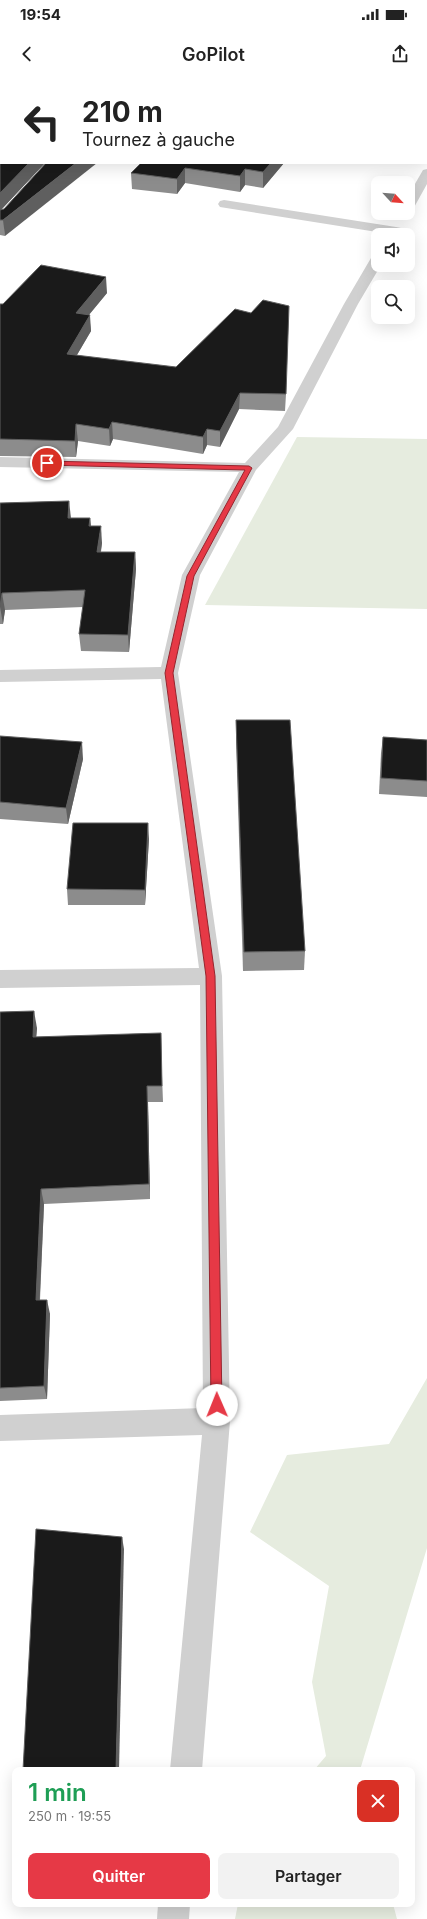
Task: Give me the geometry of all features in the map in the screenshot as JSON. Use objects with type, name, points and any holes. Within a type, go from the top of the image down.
[{"type":"street","points":[[415,195],[427,173]]},
{"type":"street","points":[[224,204],[371,229]]},
{"type":"street","points":[[186,1767],[217,1421],[211,976],[169,673],[191,576],[249,468],[285,429],[351,304],[371,270]]},
{"type":"street","points":[[0,462],[249,468]]},
{"type":"street","points":[[0,676],[169,673]]},
{"type":"street","points":[[0,979],[211,976]]},
{"type":"street","points":[[0,1428],[217,1421]]},
{"type":"street","points":[[173,1919],[174,1907]]},
{"type":"shaded area","points":[[297,437],[427,439],[427,609],[205,605]]},
{"type":"shaded area","points":[[427,1378],[427,1548],[361,1767],[317,1767],[326,1756],[312,1682],[329,1586],[250,1532],[287,1455],[389,1444]]},
{"type":"shaded area","points":[[237,1907],[394,1907],[397,1919],[235,1919]]},
{"type":"building","points":[[0,164],[28,164],[0,193]]},
{"type":"building","points":[[45,164],[75,164],[3,220],[0,220],[0,210],[4,209]]},
{"type":"building","points":[[140,164],[270,164],[263,172],[245,169],[240,176],[185,168],[177,179],[131,173]]},
{"type":"building","points":[[41,265],[106,277],[76,313],[90,315],[67,354],[176,367],[235,309],[251,313],[263,300],[289,306],[286,394],[240,393],[220,431],[207,429],[203,437],[112,422],[109,429],[76,424],[75,441],[0,439],[0,304],[3,304]]},
{"type":"building","points":[[69,501],[68,518],[90,518],[89,526],[101,526],[97,552],[135,552],[128,635],[79,634],[85,590],[2,593],[0,607],[0,503]]},
{"type":"building","points":[[236,720],[290,720],[305,951],[244,952]]},
{"type":"building","points":[[0,736],[82,742],[66,808],[0,802]]},
{"type":"building","points":[[383,737],[427,740],[427,781],[381,778]]},
{"type":"building","points":[[73,823],[148,823],[145,890],[67,889]]},
{"type":"building","points":[[34,1011],[33,1037],[161,1033],[162,1086],[147,1086],[149,1184],[41,1189],[36,1300],[47,1300],[44,1386],[0,1388],[0,1012]]},
{"type":"building","points":[[36,1529],[122,1537],[116,1767],[23,1767]]},
{"type":"route","points":[[47,463],[249,468],[191,576],[169,673],[211,976],[217,1405]]}]
